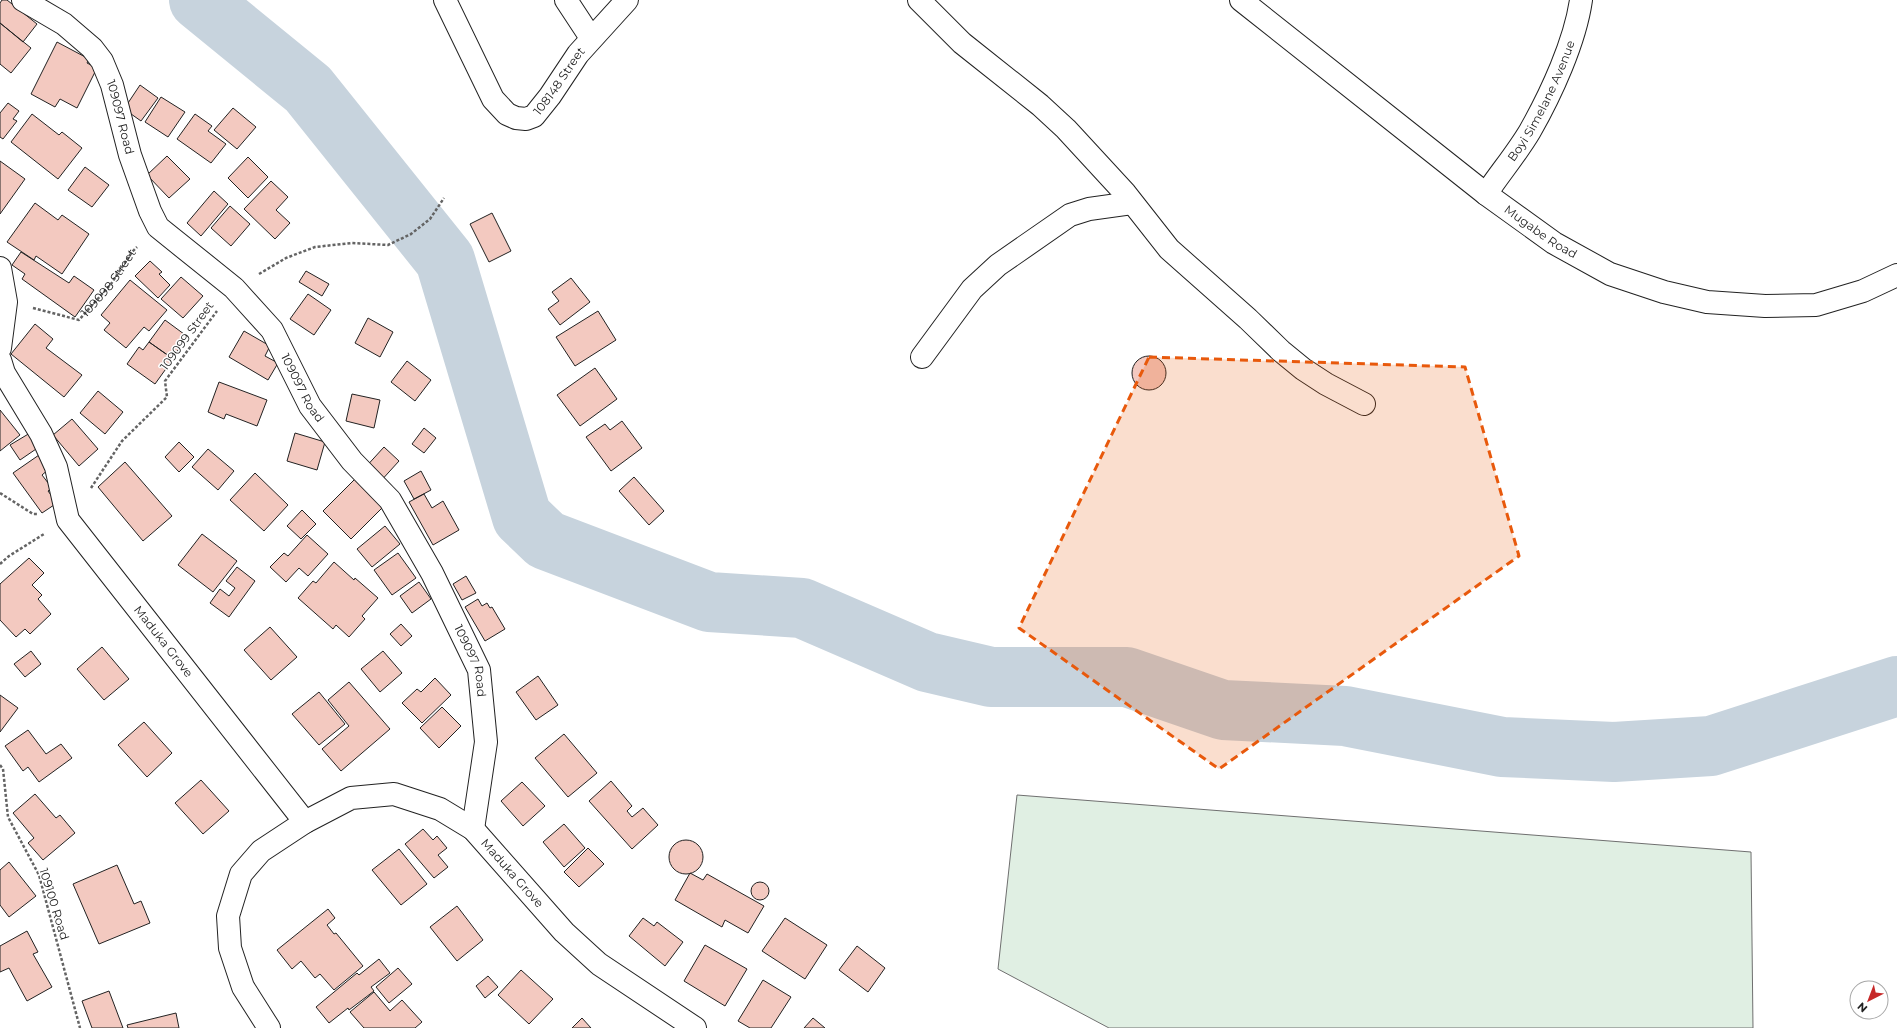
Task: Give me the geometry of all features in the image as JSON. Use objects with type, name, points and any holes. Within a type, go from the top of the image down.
[{"type":"street","name":"109097 Road","points":[[23,0],[64,24],[92,48],[102,61],[112,85],[130,155],[150,211],[158,227],[234,288],[272,330],[310,406],[352,461],[390,500],[432,573],[479,670],[486,742],[473,830]]},
{"type":"street","name":"108148 Street","points":[[445,0],[493,99],[507,114],[516,118],[526,119],[534,116],[591,38],[627,0]]},
{"type":"street","points":[[566,0],[591,38]]},
{"type":"street","points":[[919,0],[962,43],[1040,105],[1066,129],[1098,162],[1169,249],[1248,319],[1280,352],[1326,384],[1364,404]]},
{"type":"street","name":"Mugabe Road","points":[[1241,0],[1486,194],[1554,243],[1610,274],[1664,292],[1707,302],[1765,306],[1816,304],[1863,291],[1897,275]]},
{"type":"street","name":"Boyi Simelane Avenue","points":[[1486,194],[1529,132],[1548,97],[1564,59],[1581,0]]},
{"type":"street","points":[[922,357],[972,289],[998,265],[1070,215],[1088,209],[1132,202]]},
{"type":"street","points":[[0,268],[6,302],[0,348]]},
{"type":"street","points":[[0,360],[4,373],[40,434],[56,467],[68,520]]},
{"type":"street","name":"Maduka Grove","points":[[68,520],[305,822]]},
{"type":"street","name":"Maduka Grove","points":[[269,1028],[243,987],[230,948],[228,916],[241,874],[261,851],[305,822],[351,798],[394,794],[440,809],[473,830],[564,932],[599,964],[695,1028]]},
{"type":"path","name":"109099 Street","points":[[0,564],[9,556],[68,520],[101,474],[122,441],[167,397],[165,381],[234,288],[286,258],[315,247],[352,243],[388,245],[411,234],[430,219],[444,198]]},
{"type":"path","name":"109098 Street","points":[[6,302],[79,320],[111,284],[132,252],[158,227]]},
{"type":"path","points":[[0,493],[33,514],[68,520]]},
{"type":"path","name":"109100 Road","points":[[0,765],[3,769],[8,817],[39,875],[80,1028]]},
{"type":"highlighted area","points":[[1149,357],[1465,367],[1519,556],[1219,769],[1019,628]]},
{"type":"green space","points":[[1017,795],[1751,852],[1753,1028],[1109,1028],[998,969]]},
{"type":"building","points":[[2,0],[7,0],[37,24],[23,42],[0,23],[0,3]]},
{"type":"building","points":[[0,23],[31,48],[11,73],[0,64]]},
{"type":"building","points":[[57,42],[89,59],[87,63],[97,68],[77,108],[60,99],[55,107],[31,94]]},
{"type":"building","points":[[140,85],[158,98],[141,121],[124,109]]},
{"type":"building","points":[[161,97],[185,112],[168,137],[145,122]]},
{"type":"building","points":[[8,103],[19,111],[13,119],[17,121],[3,139],[0,137],[0,113]]},
{"type":"building","points":[[233,108],[256,127],[237,149],[214,130]]},
{"type":"building","points":[[32,114],[59,135],[62,132],[82,148],[58,179],[11,142]]},
{"type":"building","points":[[195,114],[212,126],[208,131],[226,144],[211,163],[177,139]]},
{"type":"building","points":[[167,156],[190,179],[169,198],[147,175]]},
{"type":"building","points":[[248,157],[268,177],[248,198],[228,178]]},
{"type":"building","points":[[0,161],[25,179],[0,214]]},
{"type":"building","points":[[85,167],[109,185],[92,207],[68,190]]},
{"type":"building","points":[[271,181],[288,197],[276,210],[290,223],[275,239],[244,209]]},
{"type":"building","points":[[214,191],[228,204],[201,236],[187,223]]},
{"type":"building","points":[[35,203],[58,220],[62,215],[89,234],[62,274],[36,256],[34,260],[7,242]]},
{"type":"building","points":[[230,206],[250,224],[231,246],[211,228]]},
{"type":"building","points":[[492,213],[511,251],[489,262],[470,224]]},
{"type":"building","points":[[21,252],[69,283],[74,276],[94,290],[75,317],[22,279],[25,274],[12,265]]},
{"type":"building","points":[[150,261],[162,272],[159,274],[170,285],[158,298],[135,276]]},
{"type":"building","points":[[306,271],[329,284],[322,296],[299,282]]},
{"type":"building","points":[[181,277],[203,296],[183,318],[161,299]]},
{"type":"building","points":[[571,278],[590,302],[560,325],[548,309],[559,301],[552,292]]},
{"type":"building","points":[[130,280],[167,310],[149,331],[144,327],[126,348],[104,330],[110,323],[101,315]]},
{"type":"building","points":[[308,294],[331,310],[314,335],[290,319]]},
{"type":"building","points":[[598,311],[616,340],[575,366],[556,337]]},
{"type":"building","points":[[368,318],[393,332],[380,357],[355,343]]},
{"type":"building","points":[[165,320],[188,337],[172,358],[149,342]]},
{"type":"building","points":[[35,324],[53,339],[46,348],[82,375],[64,397],[11,354]]},
{"type":"building","points":[[244,331],[270,346],[265,356],[278,363],[268,380],[229,357]]},
{"type":"building","points":[[149,342],[173,359],[155,384],[127,364],[139,347],[143,350]]},
{"type":"building","points":[[1149,356],[1161,361],[1166,373],[1161,385],[1149,390],[1137,385],[1132,373],[1137,361]]},
{"type":"building","points":[[407,361],[431,380],[415,401],[391,382]]},
{"type":"building","points":[[595,368],[617,399],[580,426],[557,395]]},
{"type":"building","points":[[219,382],[267,400],[257,426],[226,414],[224,419],[208,412]]},
{"type":"building","points":[[98,391],[123,412],[105,434],[80,413]]},
{"type":"building","points":[[352,394],[380,400],[374,428],[346,421]]},
{"type":"building","points":[[0,410],[20,435],[0,451]]},
{"type":"building","points":[[72,419],[98,449],[79,466],[53,435]]},
{"type":"building","points":[[622,421],[642,448],[611,471],[586,437],[605,424],[610,430]]},
{"type":"building","points":[[424,428],[436,438],[424,453],[412,444]]},
{"type":"building","points":[[30,433],[39,447],[20,460],[10,445]]},
{"type":"building","points":[[295,433],[325,442],[317,470],[287,461]]},
{"type":"building","points":[[179,442],[194,457],[179,472],[165,457]]},
{"type":"building","points":[[384,447],[399,461],[379,483],[363,470]]},
{"type":"building","points":[[208,449],[234,471],[218,490],[192,467]]},
{"type":"building","points":[[39,455],[49,469],[42,475],[52,488],[48,491],[57,503],[42,513],[13,473]]},
{"type":"building","points":[[125,462],[172,516],[143,541],[98,487]]},
{"type":"building","points":[[421,471],[431,490],[414,499],[404,481]]},
{"type":"building","points":[[255,473],[288,505],[264,531],[230,500]]},
{"type":"building","points":[[359,475],[383,507],[351,539],[323,511]]},
{"type":"building","points":[[634,477],[664,511],[649,525],[619,491]]},
{"type":"building","points":[[424,494],[432,508],[443,501],[459,530],[433,545],[409,502]]},
{"type":"building","points":[[302,510],[316,524],[301,539],[287,526]]},
{"type":"building","points":[[385,526],[400,544],[372,567],[357,549]]},
{"type":"building","points":[[202,534],[237,561],[213,592],[178,565]]},
{"type":"building","points":[[307,535],[328,554],[308,576],[299,568],[286,582],[270,567],[284,553],[288,556]]},
{"type":"building","points":[[398,553],[416,578],[392,595],[374,570]]},
{"type":"building","points":[[29,558],[44,573],[32,585],[42,595],[38,599],[51,614],[30,634],[25,629],[16,637],[0,620],[0,584]]},
{"type":"building","points":[[334,562],[354,580],[355,578],[378,598],[362,616],[365,619],[349,637],[336,625],[333,629],[298,598],[313,581],[316,583]]},
{"type":"building","points":[[237,567],[255,581],[229,617],[210,603],[220,589],[229,596],[235,588],[226,581]]},
{"type":"building","points":[[466,576],[476,593],[462,600],[453,584]]},
{"type":"building","points":[[419,582],[431,599],[412,613],[400,596]]},
{"type":"building","points":[[478,599],[482,606],[487,603],[490,608],[492,607],[505,629],[485,641],[465,607]]},
{"type":"building","points":[[401,624],[412,636],[401,646],[390,634]]},
{"type":"building","points":[[270,627],[297,657],[271,680],[244,650]]},
{"type":"building","points":[[102,647],[129,679],[104,700],[77,669]]},
{"type":"building","points":[[31,651],[41,664],[25,677],[14,664]]},
{"type":"building","points":[[383,651],[402,673],[380,692],[361,669]]},
{"type":"building","points":[[538,676],[558,705],[536,720],[516,692]]},
{"type":"building","points":[[435,678],[451,695],[422,723],[402,703],[417,689],[421,692]]},
{"type":"building","points":[[349,682],[390,729],[341,771],[322,749],[349,726],[328,700]]},
{"type":"building","points":[[319,692],[345,724],[319,745],[292,714]]},
{"type":"building","points":[[0,695],[18,708],[0,732]]},
{"type":"building","points":[[442,707],[461,726],[439,748],[420,728]]},
{"type":"building","points":[[144,722],[172,753],[147,777],[118,745]]},
{"type":"building","points":[[28,730],[46,754],[61,744],[72,758],[39,782],[28,767],[23,771],[5,746]]},
{"type":"building","points":[[564,734],[597,773],[568,797],[535,758]]},
{"type":"building","points":[[201,780],[229,811],[203,834],[175,803]]},
{"type":"building","points":[[611,781],[632,806],[627,811],[632,817],[643,808],[658,825],[632,849],[589,801]]},
{"type":"building","points":[[522,782],[545,806],[523,826],[501,801]]},
{"type":"building","points":[[35,794],[56,818],[60,815],[75,833],[43,860],[28,843],[34,838],[13,813]]},
{"type":"building","points":[[564,824],[585,848],[564,867],[543,842]]},
{"type":"building","points":[[423,829],[433,840],[437,836],[447,848],[438,855],[448,867],[434,878],[405,844]]},
{"type":"building","points":[[689,840],[698,845],[702,850],[702,864],[698,869],[693,873],[683,874],[679,873],[670,864],[669,854],[670,850],[679,841]]},
{"type":"building","points":[[588,848],[604,864],[579,887],[564,872]]},
{"type":"building","points":[[399,849],[427,884],[401,905],[372,870]]},
{"type":"building","points":[[9,862],[36,896],[9,917],[0,905],[0,870]]},
{"type":"building","points":[[117,865],[134,904],[141,901],[150,923],[99,944],[73,884]]},
{"type":"building","points":[[690,873],[703,880],[707,874],[764,906],[748,933],[725,920],[722,927],[675,900]]},
{"type":"building","points":[[756,882],[764,882],[769,887],[767,898],[764,900],[756,900],[751,895],[751,887]]},
{"type":"building","points":[[457,906],[483,940],[457,961],[430,927]]},
{"type":"building","points":[[328,909],[335,918],[327,925],[334,934],[336,933],[363,966],[334,990],[320,974],[315,978],[301,961],[292,969],[277,950]]},
{"type":"building","points":[[643,918],[654,926],[657,922],[683,942],[665,966],[629,936]]},
{"type":"building","points":[[785,918],[827,945],[805,979],[762,951]]},
{"type":"building","points":[[27,931],[38,952],[33,954],[52,987],[27,1001],[9,968],[0,972],[0,946]]},
{"type":"building","points":[[705,945],[747,969],[725,1006],[684,981]]},
{"type":"building","points":[[857,946],[885,968],[868,992],[839,970]]},
{"type":"building","points":[[379,959],[390,973],[371,987],[374,991],[349,1010],[348,1008],[329,1023],[316,1007],[357,973],[359,975]]},
{"type":"building","points":[[398,968],[412,984],[389,1003],[376,987]]},
{"type":"building","points":[[521,970],[553,999],[529,1024],[498,995]]},
{"type":"building","points":[[488,976],[498,987],[485,998],[476,986]]},
{"type":"building","points":[[763,980],[791,997],[771,1028],[750,1028],[738,1021]]},
{"type":"building","points":[[109,991],[123,1028],[92,1028],[82,1001]]},
{"type":"building","points":[[374,992],[390,1011],[402,1000],[422,1022],[415,1028],[364,1028],[350,1012]]},
{"type":"building","points":[[176,1013],[179,1028],[128,1028],[127,1025]]},
{"type":"building","points":[[582,1018],[591,1028],[572,1028]]},
{"type":"building","points":[[813,1018],[825,1028],[804,1028]]},
{"type":"waterway","points":[[199,0],[308,89],[445,260],[522,517],[546,540],[709,602],[802,608],[927,662],[991,677],[1127,677],[1223,710],[1345,716],[1502,747],[1614,752],[1711,746],[1897,686]]}]
